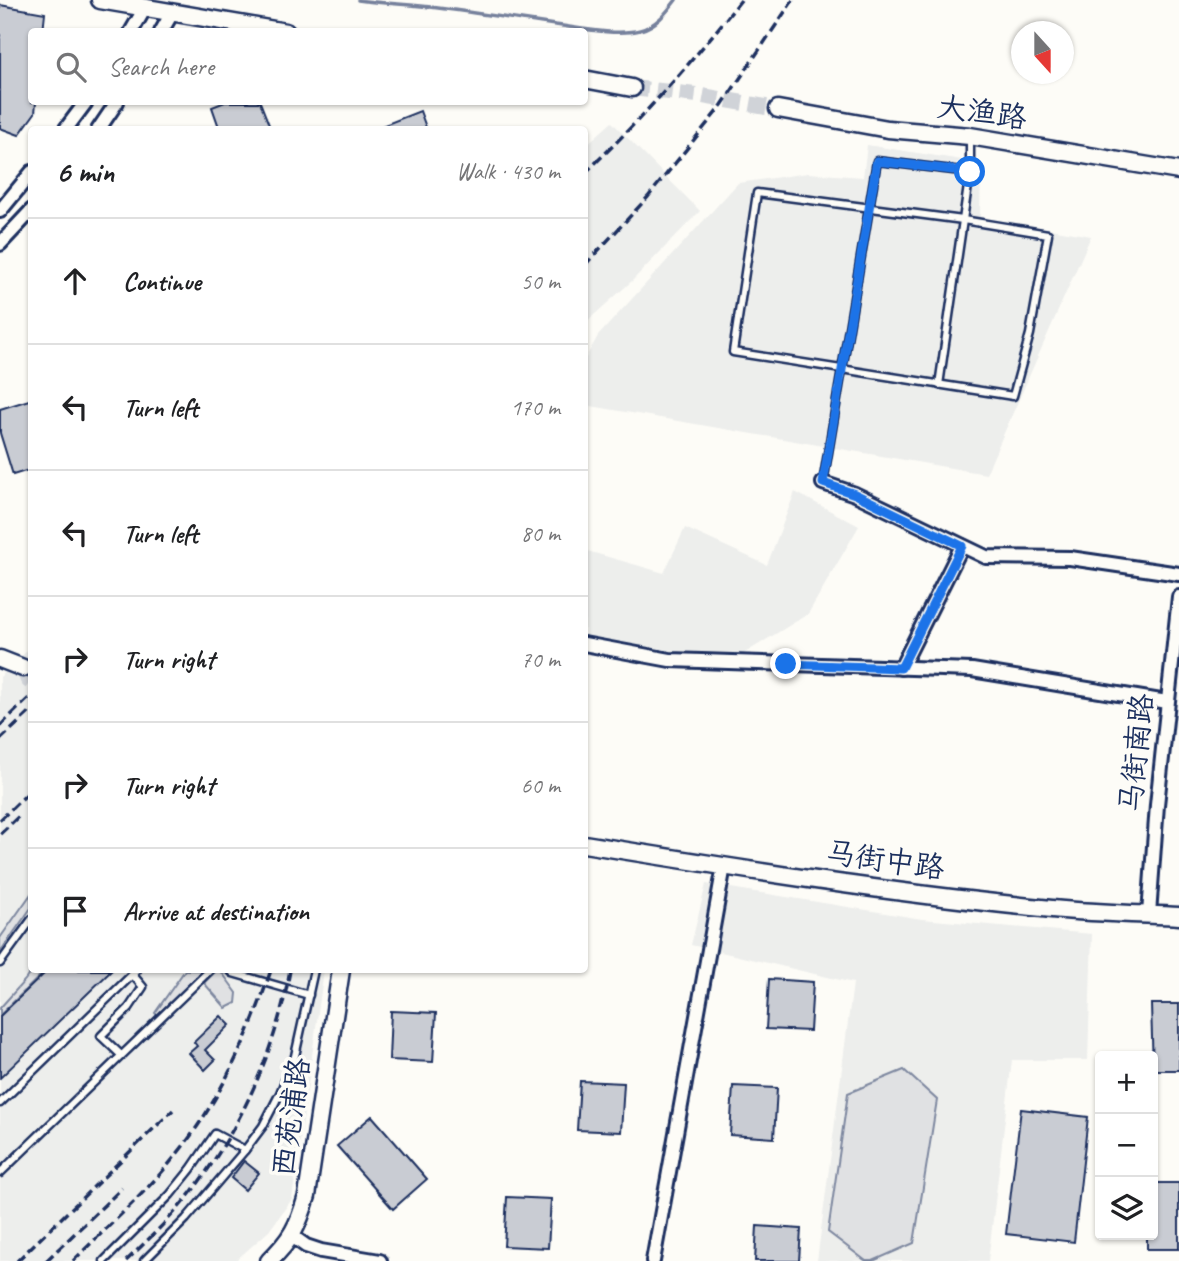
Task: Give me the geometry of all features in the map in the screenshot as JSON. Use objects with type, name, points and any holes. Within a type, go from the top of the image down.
[{"type":"street","points":[[100,0],[175,7],[268,28]]},
{"type":"street","points":[[133,28],[147,4]]},
{"type":"street","points":[[164,28],[175,7]]},
{"type":"street","points":[[588,80],[632,88]]},
{"type":"street","points":[[68,126],[84,105]]},
{"type":"street","points":[[101,126],[115,105]]},
{"type":"street","name":"大渔路","points":[[778,109],[888,129],[970,136],[1179,171]]},
{"type":"street","points":[[0,211],[28,178]]},
{"type":"street","points":[[0,243],[28,214]]},
{"type":"street","points":[[823,483],[855,494],[986,557],[1070,558],[1179,574]]},
{"type":"street","points":[[901,668],[962,546]]},
{"type":"street","name":"马街南路","points":[[1149,914],[1157,805],[1179,597]]},
{"type":"street","points":[[588,645],[670,660],[972,670],[1167,702]]},
{"type":"street","points":[[0,659],[23,668]]},
{"type":"street","name":"马街中路","points":[[588,845],[902,891],[1053,909],[1179,916]]},
{"type":"street","points":[[653,1261],[724,866]]},
{"type":"street","name":"西苑浦路","points":[[269,1261],[292,1236],[307,1196],[341,973]]},
{"type":"street","points":[[292,1236],[306,1246],[321,1251],[380,1261]]},
{"type":"lane","points":[[939,385],[970,172],[970,136]]},
{"type":"lane","points":[[823,483],[877,161],[970,172]]},
{"type":"lane","points":[[757,193],[963,220],[1048,234],[1030,334],[1013,396],[733,352],[757,193]]},
{"type":"lane","points":[[0,964],[28,925]]},
{"type":"lane","points":[[0,1103],[133,973]]},
{"type":"lane","points":[[121,1055],[101,1036],[129,1008],[143,987],[135,973]]},
{"type":"lane","points":[[0,1173],[206,973]]},
{"type":"lane","points":[[233,973],[309,995]]},
{"type":"lane","points":[[145,1261],[186,1219],[263,1126],[295,1056],[313,973]]},
{"type":"lane","points":[[104,1261],[170,1195],[215,1134],[245,1150]]},
{"type":"shaded area","points":[[612,122],[700,211],[632,281],[588,320],[588,143]]},
{"type":"shaded area","points":[[867,145],[981,163],[980,217],[1091,236],[986,474],[588,406],[588,354],[598,336],[738,183],[808,173],[863,177]]},
{"type":"shaded area","points":[[795,492],[859,526],[808,614],[740,656],[663,653],[588,640],[588,551],[664,573],[685,528],[767,565]]},
{"type":"shaded area","points":[[28,650],[28,973],[324,973],[292,1199],[269,1231],[235,1261],[0,1261],[0,677]]},
{"type":"shaded area","points":[[706,884],[922,919],[1092,934],[1088,1060],[1012,1060],[988,1261],[817,1261],[853,983],[691,945]]},
{"type":"shaded area","points":[[28,898],[28,912],[0,952],[0,938]]},
{"type":"shaded area","points":[[30,973],[43,973],[0,1015],[0,1008]]},
{"type":"shaded area","points":[[183,973],[201,973],[157,1015],[155,1013]]},
{"type":"shaded area","points":[[214,973],[222,973],[237,993],[236,1003],[226,1008],[204,983]]},
{"type":"shaded area","points":[[904,1070],[937,1100],[914,1243],[873,1261],[866,1261],[828,1232],[848,1093]]},
{"type":"building","points":[[0,5],[45,13],[43,28],[28,28],[28,105],[36,105],[35,113],[19,135],[0,128]]},
{"type":"building","points":[[261,105],[269,126],[219,126],[212,107]]},
{"type":"building","points":[[420,111],[426,126],[382,126]]},
{"type":"building","points":[[28,400],[28,470],[13,475],[0,433],[0,409]]},
{"type":"building","points":[[45,973],[109,973],[0,1078],[0,1016]]},
{"type":"building","points":[[769,979],[813,982],[810,1031],[766,1029]]},
{"type":"building","points":[[1151,1004],[1179,1004],[1179,1070],[1158,1070],[1158,1051],[1152,1051]]},
{"type":"building","points":[[391,1011],[436,1013],[433,1062],[389,1060]]},
{"type":"building","points":[[221,1016],[230,1025],[205,1050],[215,1060],[205,1070],[189,1053],[197,1046],[194,1042]]},
{"type":"building","points":[[580,1081],[624,1083],[621,1132],[577,1130]]},
{"type":"building","points":[[733,1086],[777,1088],[774,1138],[730,1135]]},
{"type":"building","points":[[1021,1109],[1088,1117],[1074,1242],[1006,1234]]},
{"type":"building","points":[[372,1116],[427,1179],[393,1209],[337,1146]]},
{"type":"building","points":[[244,1161],[259,1173],[245,1190],[231,1178]]},
{"type":"building","points":[[1158,1183],[1179,1183],[1179,1249],[1147,1249],[1147,1240],[1158,1240]]},
{"type":"building","points":[[507,1197],[551,1199],[548,1248],[504,1246]]},
{"type":"building","points":[[757,1226],[801,1229],[799,1261],[755,1261]]},
{"type":"waterway","points":[[358,0],[579,28]]},
{"type":"waterway","points":[[588,29],[609,32],[640,30],[656,22],[676,0]]},
{"type":"tunnel","points":[[632,88],[697,95],[778,109]]},
{"type":"tunnel","points":[[23,668],[28,680]]},
{"type":"railway","points":[[588,170],[666,90],[741,0]]},
{"type":"railway","points":[[588,262],[648,197],[722,105],[793,0]]},
{"type":"railway","points":[[0,726],[28,699]]},
{"type":"railway","points":[[0,740],[28,714]]},
{"type":"railway","points":[[0,820],[28,793]]},
{"type":"railway","points":[[0,834],[19,816]]},
{"type":"railway","points":[[73,1261],[153,1182],[193,1133],[232,1066],[270,973]]},
{"type":"railway","points":[[126,1261],[185,1200],[227,1140],[255,1086],[266,1057],[276,1029],[289,973]]},
{"type":"railway","points":[[17,1261],[173,1110]]},
{"type":"railway","points":[[46,1261],[122,1188]]},
{"type":"route","points":[[786,664],[901,668],[962,546],[855,494],[823,483],[877,161],[970,172]]}]
